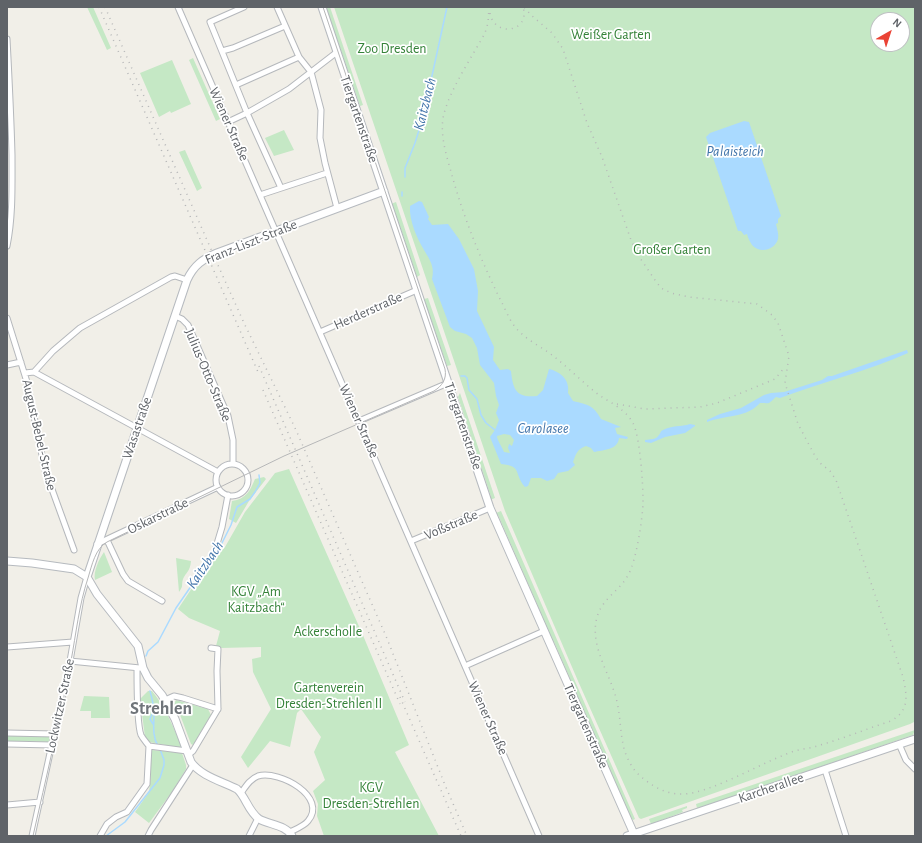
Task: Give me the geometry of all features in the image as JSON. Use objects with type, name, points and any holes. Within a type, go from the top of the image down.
[{"type":"main road","name":"Tiergartenstraße","points":[[322,7],[490,508],[633,835]]},
{"type":"main road","name":"Franz-Liszt-Straße","points":[[188,280],[194,267],[202,260],[217,253],[384,191]]},
{"type":"main road","name":"Wasastraße","points":[[87,577],[188,280]]},
{"type":"main road","points":[[7,561],[74,569],[87,577],[138,646],[140,668],[166,700],[175,719],[187,753],[194,765],[202,773],[237,789],[241,793],[246,804],[258,818],[274,826],[285,829],[291,834]]},
{"type":"main road","name":"Karcherallee","points":[[633,835],[825,770],[900,747],[915,739]]},
{"type":"street","name":"Wiener Straße","points":[[178,7],[540,836]]},
{"type":"street","points":[[244,7],[210,22],[247,113],[281,188]]},
{"type":"street","points":[[277,7],[299,57],[311,72],[321,110],[321,142],[327,173],[337,208]]},
{"type":"street","points":[[222,51],[233,48],[285,26]]},
{"type":"street","points":[[7,39],[13,191],[11,223],[7,246]]},
{"type":"street","points":[[228,122],[247,113],[288,88],[337,52]]},
{"type":"street","points":[[236,85],[299,57]]},
{"type":"street","points":[[260,195],[327,173]]},
{"type":"street","points":[[34,372],[53,351],[80,328],[171,277],[175,276],[188,280]]},
{"type":"street","name":"Herderstraße","points":[[320,332],[417,290]]},
{"type":"street","name":"Julius-Otto-Straße","points":[[175,316],[182,319],[188,325],[228,416],[233,440],[233,464]]},
{"type":"street","name":"August-Bebel-Straße","points":[[7,318],[25,373],[45,470],[74,550]]},
{"type":"street","points":[[7,365],[21,362]]},
{"type":"street","points":[[25,373],[34,372],[218,472]]},
{"type":"street","points":[[359,421],[448,383]]},
{"type":"street","points":[[233,464],[245,471],[248,479],[242,492],[233,496],[221,491],[216,480],[218,472],[224,466],[233,464]]},
{"type":"street","name":"Oskarstraße","points":[[97,544],[218,486]]},
{"type":"street","points":[[216,547],[222,527],[228,495]]},
{"type":"street","name":"Voßstraße","points":[[411,541],[490,508]]},
{"type":"street","points":[[106,540],[125,578],[130,583],[162,601]]},
{"type":"street","name":"Lockwitzer Straße","points":[[32,836],[55,734],[81,598],[87,577]]},
{"type":"street","points":[[465,666],[544,631]]},
{"type":"street","points":[[7,647],[73,642]]},
{"type":"street","points":[[70,661],[140,668],[137,674],[140,732],[142,737],[152,746],[187,753],[193,750],[218,709],[216,671],[218,650],[212,648]]},
{"type":"street","points":[[166,700],[174,696],[218,709]]},
{"type":"street","points":[[7,733],[55,734]]},
{"type":"street","points":[[7,744],[52,745]]},
{"type":"street","points":[[100,836],[107,824],[116,817],[127,812],[147,784],[152,746]]},
{"type":"street","points":[[900,747],[909,764],[915,769]]},
{"type":"street","points":[[148,836],[194,765]]},
{"type":"street","points":[[825,770],[846,836]]},
{"type":"street","points":[[241,793],[248,782],[258,776],[280,777],[294,783],[306,794],[312,805],[313,814],[307,822],[291,834]]},
{"type":"street","points":[[7,805],[40,802]]},
{"type":"street","points":[[249,836],[258,818]]},
{"type":"green space","points":[[87,7],[93,7],[111,48],[107,50]]},
{"type":"green space","points":[[326,7],[330,7],[363,105],[360,106]]},
{"type":"green space","name":"Großer Garten","points":[[334,7],[915,7],[915,723],[914,722],[641,819],[639,818],[505,511]]},
{"type":"green space","points":[[193,58],[220,119],[216,121],[189,60]]},
{"type":"green space","points":[[172,60],[191,104],[171,113],[170,111],[159,117],[140,73]]},
{"type":"green space","points":[[284,130],[294,150],[274,156],[265,138]]},
{"type":"green space","points":[[185,150],[202,188],[197,191],[179,152]]},
{"type":"green space","points":[[396,202],[420,275],[417,277],[393,206],[391,204]]},
{"type":"green space","points":[[428,298],[451,365],[447,366],[424,299]]},
{"type":"green space","points":[[460,393],[495,498],[490,500],[491,497],[458,397]]},
{"type":"green space","points":[[289,469],[362,633],[409,745],[395,752],[439,836],[324,836],[317,816],[318,804],[313,791],[325,780],[314,752],[321,737],[301,709],[297,713],[290,747],[270,741],[248,768],[241,757],[271,709],[253,672],[252,659],[261,657],[261,647],[221,648],[216,646],[220,631],[189,618],[178,609],[206,567],[225,547],[245,512],[275,473]]},
{"type":"green space","points":[[264,477],[266,479],[249,501],[236,523],[229,519],[232,501],[237,500],[247,494],[255,479]]},
{"type":"green space","points":[[501,511],[635,819],[633,820],[554,642],[551,641],[542,620],[543,618],[498,515],[496,514]]},
{"type":"green space","points":[[104,552],[112,572],[95,580],[97,566]]},
{"type":"green space","points":[[176,558],[191,561],[189,570],[183,579],[182,587],[179,592]]},
{"type":"green space","points":[[148,691],[152,691],[166,711],[182,748],[149,742],[145,737],[140,699]]},
{"type":"green space","points":[[84,696],[109,697],[110,718],[91,718],[91,711],[80,711]]},
{"type":"green space","points":[[176,700],[208,709],[211,715],[193,745],[191,744],[179,712],[174,704]]},
{"type":"green space","points":[[915,730],[913,735],[697,808],[696,804]]},
{"type":"green space","points":[[7,735],[51,736],[50,742],[7,741]]},
{"type":"green space","points":[[152,750],[182,753],[186,769],[172,792],[149,823],[135,812],[149,792],[151,775],[149,767]]},
{"type":"green space","points":[[687,806],[687,808],[682,810],[683,812],[651,824],[649,819]]},
{"type":"water","name":"Palaisteich","points":[[744,121],[749,122],[781,216],[776,224],[778,239],[774,246],[767,250],[755,248],[751,244],[747,234],[744,235],[741,231],[738,231],[706,137],[710,133]]},
{"type":"water","name":"Carolasee","points":[[419,201],[422,202],[429,217],[428,219],[432,225],[448,224],[459,239],[474,269],[478,291],[477,311],[494,347],[493,360],[500,370],[508,369],[511,371],[513,384],[517,392],[525,396],[537,396],[543,390],[549,369],[553,370],[561,374],[566,380],[568,384],[568,393],[573,401],[590,406],[596,411],[601,419],[621,427],[615,428],[617,434],[628,437],[627,439],[619,438],[616,445],[610,449],[602,451],[594,452],[591,448],[586,446],[583,447],[576,454],[573,462],[575,465],[568,471],[558,473],[554,479],[547,481],[541,478],[531,478],[528,486],[525,487],[521,482],[515,468],[501,464],[490,437],[499,420],[496,413],[499,405],[494,383],[480,365],[477,348],[472,338],[466,334],[455,331],[450,327],[432,279],[433,271],[431,264],[414,229],[410,206]],"holes":[[[504,434],[510,435],[514,440],[512,446],[509,444],[508,448],[510,453],[504,452],[497,436]]]},
{"type":"water","points":[[907,350],[908,353],[877,365],[780,398],[776,397],[769,403],[760,403],[755,408],[742,414],[707,422],[707,420],[720,414],[741,408],[764,395],[784,392]]},
{"type":"water","points":[[690,424],[695,426],[685,433],[665,437],[651,443],[645,442],[645,440],[656,438],[661,431],[666,428]]},
{"type":"waterway","name":"Kaitzbach","points":[[405,177],[405,168],[423,117],[447,7]]},
{"type":"waterway","name":"Kaitzbach","points":[[461,376],[465,376],[467,378],[469,390],[477,399],[481,415],[486,423],[495,430]]},
{"type":"waterway","name":"Kaitzbach","points":[[146,656],[148,651],[158,642],[176,608],[205,566],[219,549],[231,525],[237,507],[250,499],[255,492],[260,483],[259,475]]},
{"type":"waterway","name":"Kaitzbach","points":[[150,691],[154,708],[154,734],[158,746]]},
{"type":"waterway","name":"Kaitzbach","points":[[153,724],[150,719],[154,710]]},
{"type":"waterway","name":"Kaitzbach","points":[[106,836],[125,822],[160,778],[164,765],[164,760],[160,749]]},
{"type":"tram line","points":[[33,836],[62,705],[82,599],[93,563],[97,553],[103,545],[284,456],[434,391],[445,379],[445,369],[323,7]]},
{"type":"railway","points":[[99,7],[258,372]]},
{"type":"railway","points":[[105,7],[217,263],[244,323],[296,430],[386,636],[445,785],[467,836]]},
{"type":"railway","points":[[489,7],[488,23],[485,33],[455,86],[443,118],[442,126],[447,157],[458,195],[474,240],[507,314],[514,325],[524,336],[558,360],[599,395],[622,410],[633,423],[638,439],[641,460],[643,508],[640,529],[630,571],[627,577],[606,600],[599,611],[595,628],[596,639],[598,650],[617,702],[622,740],[628,760],[638,774],[649,783],[663,791],[679,794],[692,793],[722,783],[792,752],[814,747],[891,721],[901,712],[906,702],[903,677],[836,480],[830,471],[820,463],[815,456],[798,424],[785,383],[789,356],[778,323],[772,315],[757,304],[689,297],[671,293],[661,288],[638,255],[631,240],[602,157],[587,123],[563,49],[552,33],[524,7]]},
{"type":"railway","points":[[490,13],[493,21],[498,26],[504,29],[511,29],[522,22],[524,15],[523,7]]},
{"type":"railway","points":[[259,366],[405,702]]},
{"type":"railway","points":[[617,404],[645,409],[700,407],[717,403],[775,379],[785,367]]},
{"type":"railway","points":[[263,390],[400,704]]},
{"type":"railway","points":[[400,697],[461,836]]},
{"type":"district","name":"Strehlen","points":[[161,709]]},
{"type":"park label","name":"Weißer Garten","points":[[611,35]]},
{"type":"park label","name":"Zoo Dresden","points":[[392,49]]},
{"type":"park label","name":"KGV „Am Kaitzbach“","points":[[256,600]]},
{"type":"park label","name":"Ackerscholle","points":[[328,632]]},
{"type":"park label","name":"Gartenverein Dresden-Strehlen II","points":[[329,696]]},
{"type":"park label","name":"KGV Dresden-Strehlen","points":[[371,796]]}]
